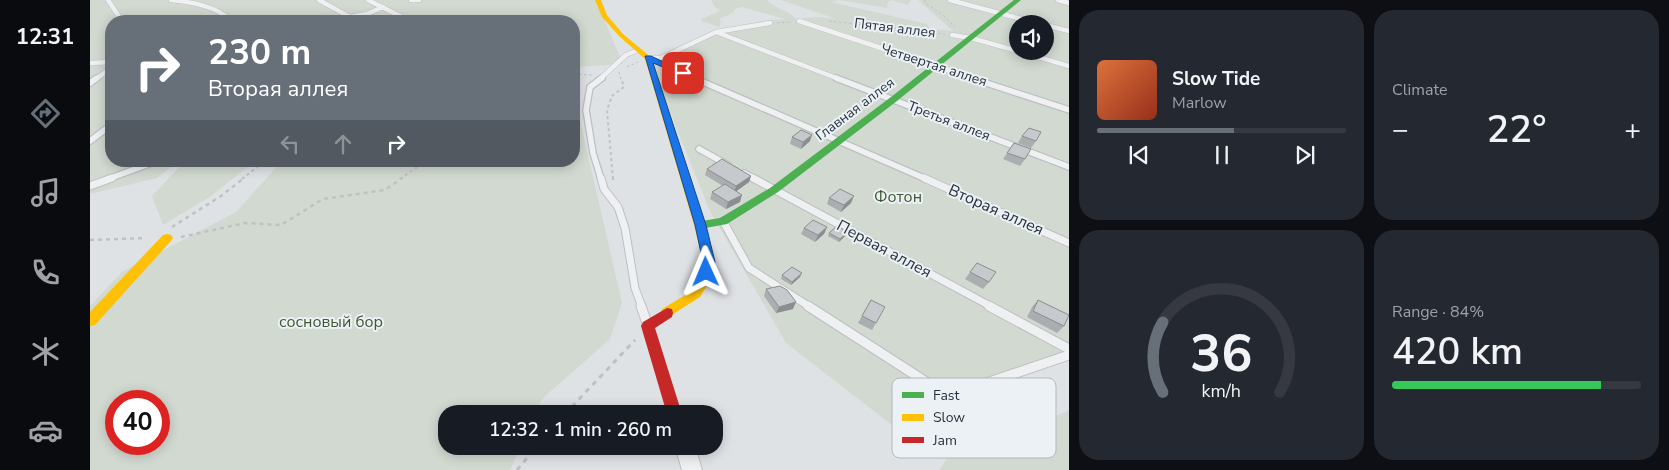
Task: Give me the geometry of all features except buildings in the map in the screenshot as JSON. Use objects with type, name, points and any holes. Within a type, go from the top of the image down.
[{"type":"street","points":[[598,0],[604,16],[648,58],[700,225],[709,262],[703,282],[696,294],[648,326],[672,405]]},
{"type":"street","name":"Главная аллея","points":[[700,225],[723,221],[774,190],[894,99],[1018,0]]},
{"type":"street","points":[[90,321],[169,233]]},
{"type":"street","points":[[688,455],[692,470]]},
{"type":"lane","points":[[108,0],[118,15]]},
{"type":"lane","points":[[171,0],[192,2],[224,15]]},
{"type":"lane","points":[[319,0],[345,15]]},
{"type":"lane","points":[[368,0],[398,15]]},
{"type":"lane","points":[[411,0],[419,0]]},
{"type":"lane","points":[[950,0],[1009,15]]},
{"type":"lane","points":[[1058,0],[1069,3]]},
{"type":"lane","points":[[361,15],[382,7]]},
{"type":"lane","name":"Четвертая аллея","points":[[799,21],[1069,110]]},
{"type":"lane","points":[[648,58],[661,58],[716,32],[770,23]]},
{"type":"lane","points":[[1054,27],[1069,31]]},
{"type":"lane","name":"Третья аллея","points":[[716,32],[1069,167]]},
{"type":"lane","name":"Пятая аллея","points":[[952,35],[972,36],[1009,48]]},
{"type":"lane","points":[[638,50],[626,56],[590,87],[586,110],[593,153],[604,188],[618,207],[626,228],[635,288],[648,326]]},
{"type":"lane","name":"Вторая аллея","points":[[648,58],[1069,242]]},
{"type":"lane","name":"Пятая аллея","points":[[1049,60],[1069,66]]},
{"type":"lane","points":[[90,63],[105,62]]},
{"type":"lane","points":[[90,83],[105,72]]},
{"type":"lane","points":[[90,140],[105,129]]},
{"type":"lane","name":"Первая аллея","points":[[699,149],[1069,349]]},
{"type":"lane","points":[[90,186],[141,167]]},
{"type":"lane","points":[[723,221],[749,268],[920,378]]},
{"type":"lane","points":[[1001,378],[1069,355]]},
{"type":"path","points":[[925,0],[926,3],[942,14],[959,31],[972,36]]},
{"type":"path","points":[[770,23],[799,21]]},
{"type":"path","name":"Пятая аллея","points":[[828,21],[952,35]]},
{"type":"path","points":[[609,196],[614,184],[606,110],[612,96],[624,87],[619,74],[620,68],[648,58]]},
{"type":"path","points":[[580,74],[603,76]]},
{"type":"path","points":[[169,233],[257,167]]},
{"type":"path","points":[[207,232],[245,224],[282,225],[323,199],[385,190],[418,167]]},
{"type":"path","points":[[573,405],[648,326]]},
{"type":"path","points":[[517,470],[530,455]]},
{"type":"green space","points":[[90,0],[596,0],[623,64],[580,67],[580,15],[105,15],[105,167],[171,167],[157,178],[90,194]]},
{"type":"green space","name":"Фотон","points":[[711,0],[767,0],[796,19],[820,17],[836,19],[781,0],[839,0],[831,2],[927,24],[930,29],[953,31],[918,0],[1069,0],[1069,350],[1012,378],[892,378],[892,425],[786,343],[710,211],[648,58],[655,58],[706,34],[761,21],[785,19],[742,7],[719,19],[721,21],[719,27],[701,19],[720,11]]},
{"type":"green space","points":[[839,0],[891,0],[887,8]]},
{"type":"green space","points":[[891,0],[911,0],[908,5]]},
{"type":"green space","name":"сосновый бор","points":[[580,120],[622,303],[610,339],[542,399],[539,405],[438,405],[438,455],[517,455],[510,470],[90,470],[90,306],[122,272],[236,212],[277,167],[580,167]]},
{"type":"green space","points":[[179,167],[247,167],[211,196],[163,225],[152,196]]},
{"type":"green space","points":[[1069,410],[1069,470],[939,470],[947,458],[1056,458],[1056,416]]},
{"type":"traffic: fast","points":[[700,225],[723,221],[774,190],[894,99],[1018,0]]},
{"type":"traffic: slow","points":[[598,0],[604,16],[621,35],[648,58],[700,225],[709,262],[703,282],[696,294],[667,313]]},
{"type":"traffic: slow","points":[[90,321],[167,238]]},
{"type":"traffic: jam","points":[[667,313],[648,326],[672,405]]},
{"type":"route","points":[[683,73],[648,58],[700,225],[709,262],[706,272]]}]
